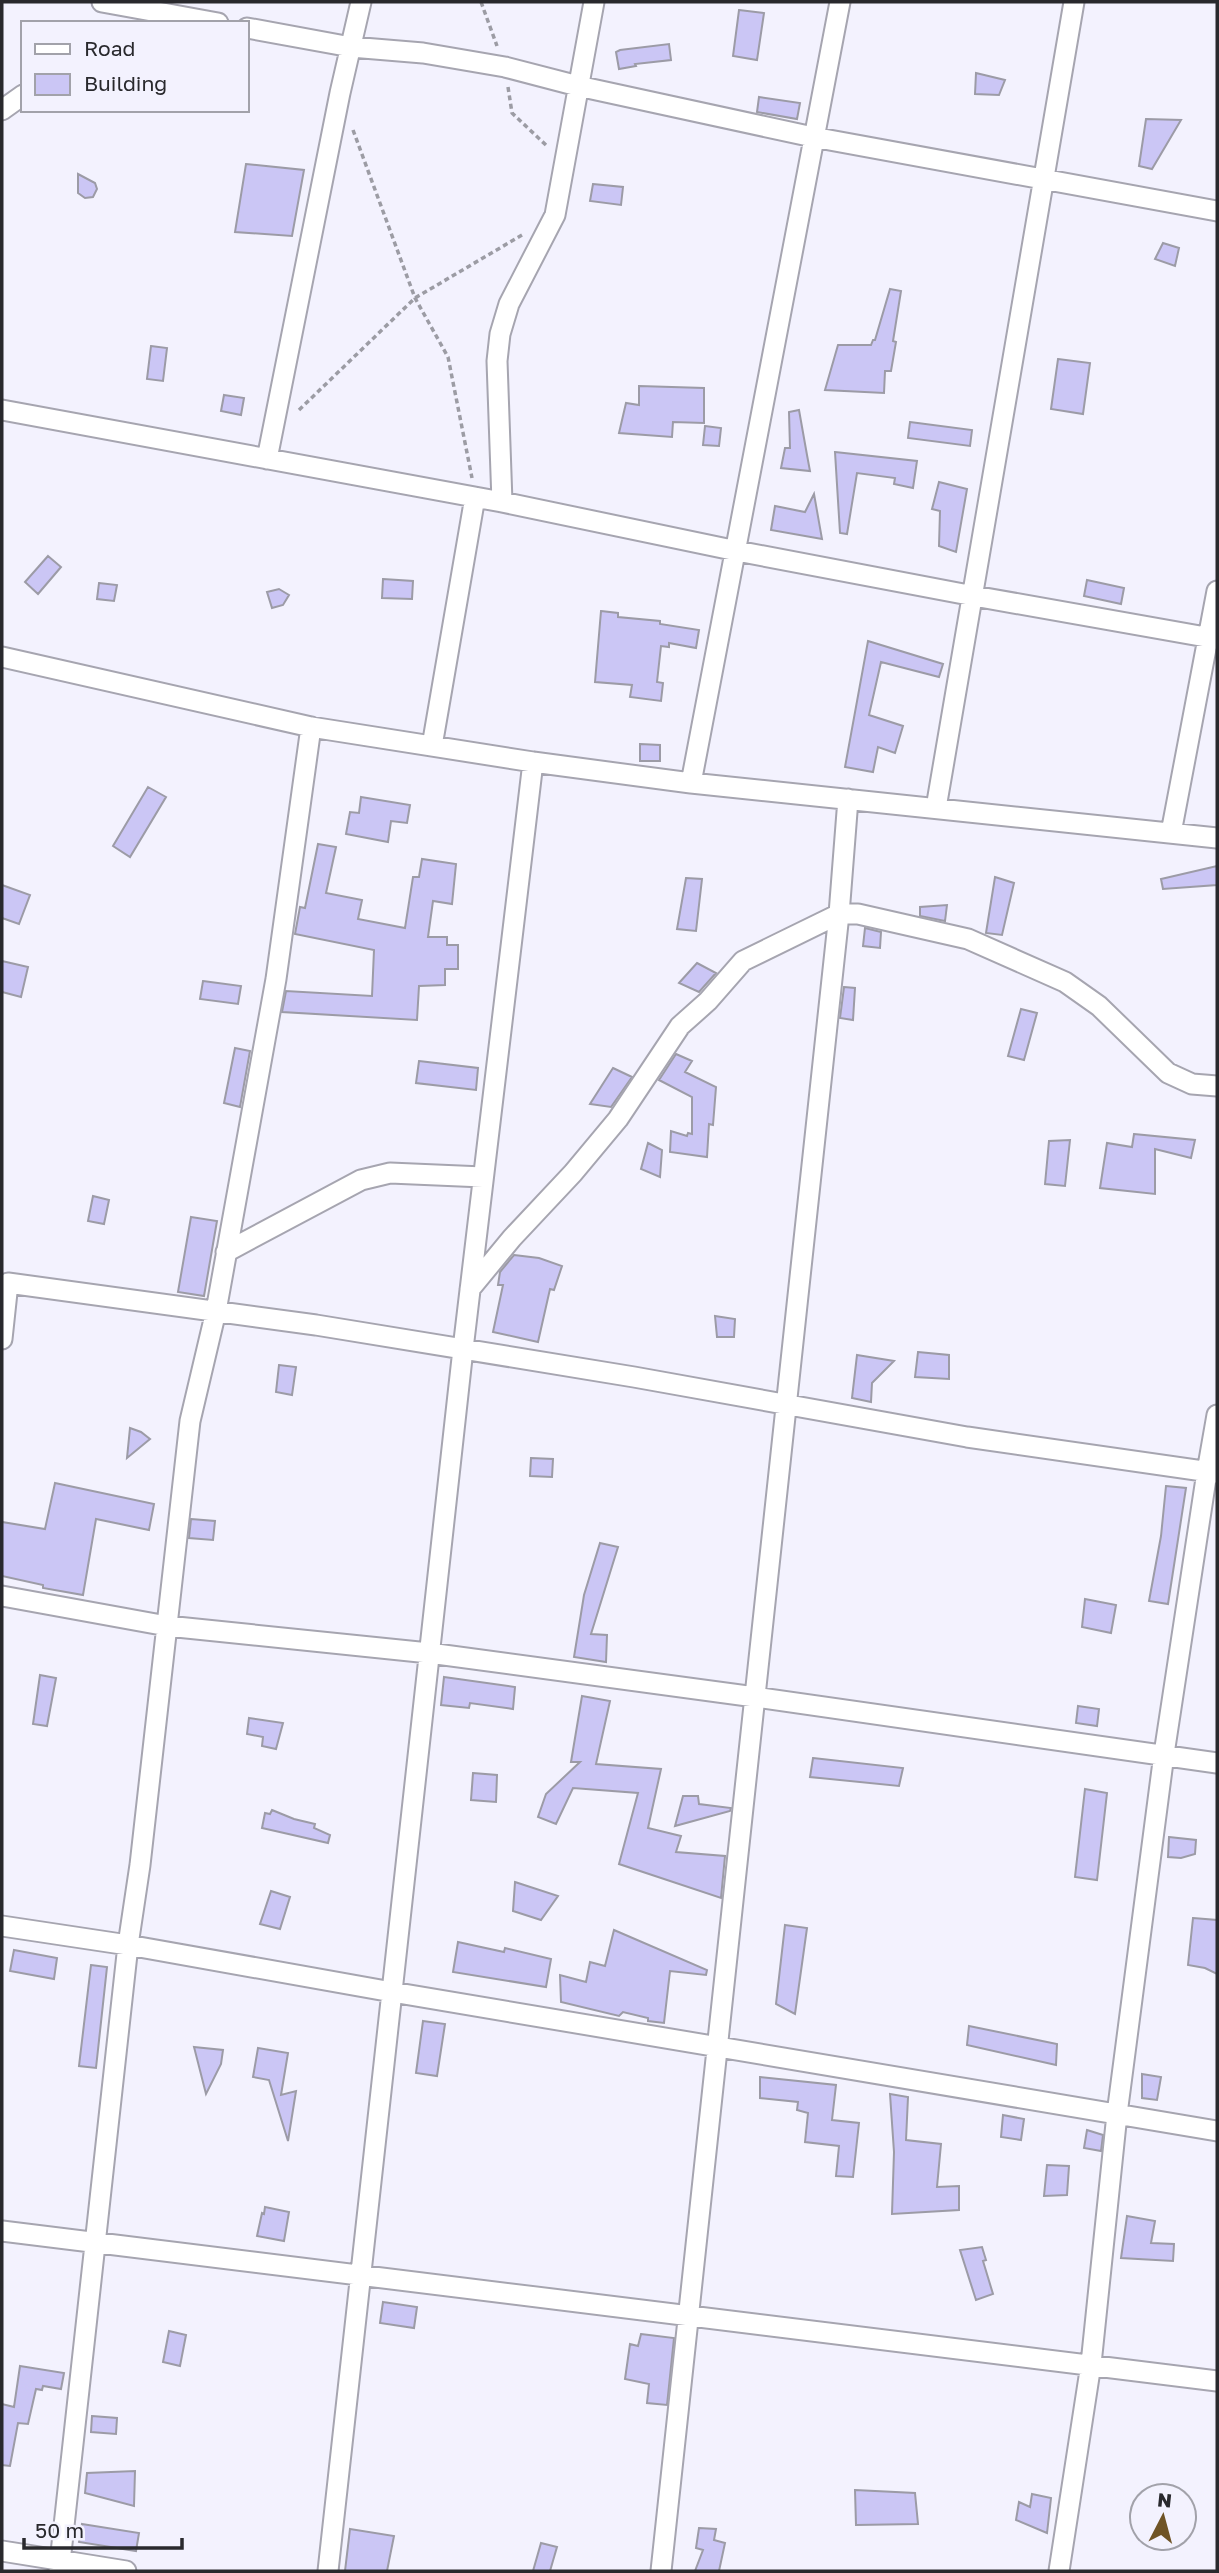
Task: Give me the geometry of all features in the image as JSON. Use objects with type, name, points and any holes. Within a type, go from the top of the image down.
[{"type":"street","points":[[102,2],[207,21]]},
{"type":"street","points":[[267,459],[340,93],[361,2]]},
{"type":"street","points":[[502,502],[497,361],[500,334],[509,304],[555,215],[594,2]]},
{"type":"street","points":[[691,783],[840,2]]},
{"type":"street","points":[[936,808],[1074,2]]},
{"type":"street","points":[[129,21],[145,10]]},
{"type":"street","points":[[248,28],[351,47],[423,53],[462,60],[813,137],[1217,211]]},
{"type":"street","points":[[2,110],[21,96]]},
{"type":"street","points":[[2,410],[502,502],[737,551],[974,596],[1213,638]]},
{"type":"street","points":[[432,746],[475,497]]},
{"type":"street","points":[[1171,833],[1213,638],[1217,591]]},
{"type":"street","points":[[2,657],[311,727],[533,762],[691,783],[1217,838]]},
{"type":"street","points":[[59,2566],[190,1421],[216,1311],[276,979],[311,727]]},
{"type":"street","points":[[328,2571],[463,1349],[533,762]]},
{"type":"street","points":[[661,2571],[839,914],[848,799]]},
{"type":"street","points":[[470,1289],[618,1119],[680,1026],[708,1001],[743,961],[839,914],[858,914],[968,939],[1065,982],[1099,1006],[1168,1073],[1192,1084],[1217,1086]]},
{"type":"street","points":[[226,1252],[361,1180],[390,1173],[483,1177]]},
{"type":"street","points":[[2,1339],[5,1282],[463,1349],[967,1437],[1212,1472]]},
{"type":"street","points":[[1059,2571],[1091,2364],[1116,2114],[1164,1754],[1212,1472],[1217,1415]]},
{"type":"street","points":[[2,1596],[167,1626],[429,1653],[755,1696],[1217,1763]]},
{"type":"street","points":[[2,1926],[128,1945],[1217,2131]]},
{"type":"street","points":[[2,2231],[1217,2381]]},
{"type":"street","points":[[2,2551],[59,2566],[125,2571]]},
{"type":"path","points":[[340,93],[415,299],[448,357],[475,497]]},
{"type":"path","points":[[272,436],[415,299],[555,215]]},
{"type":"building","points":[[739,10],[764,13],[757,60],[733,56]]},
{"type":"building","points":[[669,44],[671,60],[635,64],[636,66],[619,69],[616,52],[620,50]]},
{"type":"building","points":[[976,73],[1005,80],[999,95],[975,94]]},
{"type":"building","points":[[759,97],[800,103],[797,119],[757,112]]},
{"type":"building","points":[[1146,119],[1181,120],[1152,169],[1139,166]]},
{"type":"building","points":[[246,164],[304,170],[292,236],[235,232]]},
{"type":"building","points":[[78,174],[95,183],[97,189],[93,197],[85,198],[78,193]]},
{"type":"building","points":[[593,184],[623,187],[621,205],[590,201]]},
{"type":"building","points":[[1163,243],[1179,248],[1175,266],[1155,259]]},
{"type":"building","points":[[890,289],[901,291],[893,341],[896,342],[891,371],[885,371],[884,393],[825,390],[838,345],[871,345],[875,340]]},
{"type":"building","points":[[151,346],[167,348],[163,381],[147,379]]},
{"type":"building","points":[[1058,359],[1090,363],[1083,414],[1051,409]]},
{"type":"building","points":[[639,386],[704,388],[704,423],[673,422],[672,437],[619,433],[626,403],[639,405]]},
{"type":"building","points":[[224,395],[244,398],[241,415],[221,411]]},
{"type":"building","points":[[799,410],[810,471],[781,468],[785,448],[790,448],[789,412]]},
{"type":"building","points":[[910,422],[972,430],[970,446],[908,438]]},
{"type":"building","points":[[705,426],[721,428],[719,446],[703,445]]},
{"type":"building","points":[[835,452],[917,461],[913,488],[894,484],[895,478],[857,473],[847,534],[840,533]]},
{"type":"building","points":[[939,482],[967,489],[956,552],[939,546],[940,511],[932,509]]},
{"type":"building","points":[[814,494],[822,539],[771,530],[775,506],[805,512]]},
{"type":"building","points":[[48,556],[61,567],[38,594],[25,582]]},
{"type":"building","points":[[383,579],[413,581],[412,599],[382,598]]},
{"type":"building","points":[[1087,580],[1124,588],[1121,604],[1084,596]]},
{"type":"building","points":[[99,583],[117,585],[114,601],[97,599]]},
{"type":"building","points":[[279,589],[289,595],[283,605],[272,608],[267,592]]},
{"type":"building","points":[[601,611],[618,613],[618,617],[660,621],[660,624],[699,630],[696,648],[669,643],[669,647],[661,646],[657,682],[663,683],[661,701],[630,697],[632,685],[595,682]]},
{"type":"building","points":[[868,641],[943,664],[939,677],[881,662],[869,715],[903,726],[895,753],[878,747],[873,772],[845,767]]},
{"type":"building","points":[[640,744],[660,745],[660,761],[640,761]]},
{"type":"building","points":[[148,787],[166,797],[130,857],[113,846]]},
{"type":"building","points":[[361,797],[410,805],[407,823],[391,821],[388,842],[346,834],[350,812],[359,813]]},
{"type":"building","points":[[318,844],[336,847],[326,893],[362,900],[358,919],[405,928],[413,877],[419,877],[422,859],[456,864],[452,904],[433,901],[428,937],[447,937],[447,945],[458,945],[458,969],[445,969],[445,985],[419,986],[417,1020],[282,1012],[286,991],[372,996],[374,950],[295,934],[300,907],[305,908]]},
{"type":"building","points":[[1217,866],[1217,885],[1163,889],[1161,879]]},
{"type":"building","points":[[995,877],[1014,883],[1002,935],[986,933]]},
{"type":"building","points":[[686,878],[702,879],[696,931],[677,929]]},
{"type":"building","points":[[2,885],[30,895],[19,924],[2,918]]},
{"type":"building","points":[[947,905],[945,921],[920,916],[920,907]]},
{"type":"building","points":[[865,928],[881,932],[880,948],[863,946]]},
{"type":"building","points":[[2,961],[28,967],[21,997],[2,992]]},
{"type":"building","points":[[697,963],[716,973],[699,992],[679,983]]},
{"type":"building","points":[[203,981],[241,986],[238,1004],[200,999]]},
{"type":"building","points":[[844,987],[855,988],[853,1020],[840,1018]]},
{"type":"building","points":[[1021,1009],[1037,1013],[1024,1060],[1008,1056]]},
{"type":"building","points":[[235,1048],[250,1051],[240,1107],[224,1103]]},
{"type":"building","points":[[676,1054],[692,1061],[685,1072],[716,1087],[713,1125],[709,1124],[707,1157],[670,1152],[671,1131],[687,1136],[688,1133],[692,1134],[692,1097],[659,1080]]},
{"type":"building","points":[[419,1061],[478,1068],[476,1090],[416,1083]]},
{"type":"building","points":[[613,1068],[632,1077],[611,1107],[590,1104]]},
{"type":"building","points":[[1134,1134],[1195,1140],[1191,1158],[1155,1149],[1155,1194],[1100,1188],[1107,1143],[1132,1147]]},
{"type":"building","points":[[1070,1140],[1065,1186],[1045,1184],[1049,1141]]},
{"type":"building","points":[[648,1143],[662,1150],[660,1177],[641,1169]]},
{"type":"building","points":[[93,1196],[109,1200],[104,1224],[88,1221]]},
{"type":"building","points":[[191,1217],[217,1221],[204,1296],[178,1292]]},
{"type":"building","points":[[514,1255],[539,1258],[562,1266],[554,1290],[550,1289],[538,1342],[493,1332],[503,1285],[498,1285],[500,1272]]},
{"type":"building","points":[[715,1316],[735,1319],[734,1337],[717,1337]]},
{"type":"building","points":[[918,1352],[949,1355],[949,1379],[915,1377]]},
{"type":"building","points":[[857,1355],[894,1361],[872,1383],[871,1402],[852,1398]]},
{"type":"building","points":[[279,1365],[296,1367],[292,1395],[276,1392]]},
{"type":"building","points":[[130,1428],[150,1439],[127,1458]]},
{"type":"building","points":[[531,1458],[553,1459],[552,1477],[530,1476]]},
{"type":"building","points":[[55,1483],[154,1504],[149,1530],[96,1519],[83,1595],[43,1588],[43,1585],[2,1576],[2,1522],[45,1529]]},
{"type":"building","points":[[1166,1486],[1186,1488],[1168,1604],[1149,1601],[1161,1536]]},
{"type":"building","points":[[191,1519],[215,1521],[213,1540],[189,1538]]},
{"type":"building","points":[[600,1543],[618,1547],[591,1634],[607,1635],[606,1662],[574,1657],[584,1595]]},
{"type":"building","points":[[1085,1599],[1116,1605],[1111,1633],[1082,1627]]},
{"type":"building","points":[[40,1675],[56,1678],[47,1726],[33,1724]]},
{"type":"building","points":[[444,1677],[515,1687],[513,1709],[470,1703],[469,1708],[441,1705]]},
{"type":"building","points":[[582,1696],[610,1701],[596,1764],[661,1769],[648,1828],[681,1836],[676,1852],[725,1856],[721,1898],[619,1864],[638,1793],[573,1788],[556,1824],[538,1817],[546,1794],[580,1762],[571,1762]]},
{"type":"building","points":[[1078,1706],[1099,1709],[1097,1726],[1076,1723]]},
{"type":"building","points":[[249,1718],[283,1723],[276,1749],[262,1746],[263,1737],[247,1734]]},
{"type":"building","points":[[813,1758],[903,1768],[899,1786],[810,1777]]},
{"type":"building","points":[[473,1773],[497,1775],[496,1802],[471,1800]]},
{"type":"building","points":[[1085,1789],[1107,1793],[1097,1880],[1075,1877]]},
{"type":"building","points":[[683,1796],[698,1796],[699,1804],[731,1808],[730,1811],[675,1826]]},
{"type":"building","points":[[272,1810],[315,1824],[314,1828],[330,1835],[328,1843],[262,1828],[265,1813],[270,1814]]},
{"type":"building","points":[[1169,1837],[1196,1840],[1195,1854],[1181,1858],[1168,1857]]},
{"type":"building","points":[[515,1882],[558,1896],[541,1920],[513,1911]]},
{"type":"building","points":[[271,1891],[290,1897],[280,1929],[260,1924]]},
{"type":"building","points":[[1193,1918],[1217,1920],[1217,1974],[1205,1968],[1188,1965]]},
{"type":"building","points":[[785,1925],[807,1928],[795,2014],[776,2004]]},
{"type":"building","points":[[614,1930],[707,1970],[706,1975],[670,1971],[664,2023],[648,2021],[648,2018],[623,2012],[619,2016],[561,2002],[560,1975],[586,1982],[590,1962],[605,1966]]},
{"type":"building","points":[[458,1942],[504,1952],[505,1948],[551,1959],[546,1987],[453,1972]]},
{"type":"building","points":[[14,1950],[57,1958],[54,1979],[10,1971]]},
{"type":"building","points":[[91,1965],[107,1967],[96,2068],[79,2066]]},
{"type":"building","points":[[423,2021],[445,2024],[437,2076],[416,2073]]},
{"type":"building","points":[[969,2026],[1057,2044],[1056,2065],[967,2045]]},
{"type":"building","points":[[194,2047],[223,2050],[221,2064],[206,2094]]},
{"type":"building","points":[[258,2048],[288,2053],[281,2095],[296,2091],[288,2141],[269,2080],[253,2077]]},
{"type":"building","points":[[1142,2074],[1161,2077],[1157,2100],[1142,2098]]},
{"type":"building","points":[[760,2077],[836,2085],[832,2120],[859,2123],[853,2177],[836,2176],[839,2146],[805,2142],[808,2113],[797,2110],[798,2102],[760,2098]]},
{"type":"building","points":[[890,2094],[908,2097],[906,2140],[941,2144],[937,2187],[959,2186],[959,2210],[892,2214],[894,2152]]},
{"type":"building","points":[[1003,2115],[1024,2119],[1021,2140],[1001,2137]]},
{"type":"building","points":[[1087,2130],[1103,2135],[1101,2151],[1084,2148]]},
{"type":"building","points":[[1047,2165],[1069,2166],[1067,2195],[1044,2196]]},
{"type":"building","points":[[265,2207],[289,2212],[284,2241],[257,2236]]},
{"type":"building","points":[[1127,2216],[1155,2221],[1151,2243],[1174,2244],[1173,2261],[1121,2258]]},
{"type":"building","points":[[982,2247],[986,2260],[983,2261],[993,2294],[976,2300],[960,2250]]},
{"type":"building","points":[[383,2302],[417,2307],[414,2328],[380,2323]]},
{"type":"building","points":[[169,2331],[186,2335],[180,2366],[163,2362]]},
{"type":"building","points":[[641,2334],[674,2338],[667,2405],[647,2403],[649,2384],[625,2379],[630,2344],[638,2346]]},
{"type":"building","points":[[20,2366],[64,2373],[61,2389],[43,2386],[42,2390],[36,2389],[28,2424],[18,2423],[10,2466],[2,2465],[2,2404],[14,2407]]},
{"type":"building","points":[[92,2416],[117,2418],[116,2434],[91,2432]]},
{"type":"building","points":[[135,2471],[134,2506],[85,2493],[87,2473]]},
{"type":"building","points":[[855,2490],[915,2493],[918,2524],[856,2525]]},
{"type":"building","points":[[1032,2494],[1051,2498],[1047,2533],[1016,2520],[1019,2502],[1030,2507]]},
{"type":"building","points":[[82,2524],[139,2533],[136,2551],[79,2542]]},
{"type":"building","points":[[699,2528],[716,2529],[714,2540],[725,2543],[719,2571],[695,2571],[703,2550],[696,2548]]},
{"type":"building","points":[[350,2529],[394,2536],[387,2571],[345,2571]]},
{"type":"building","points":[[541,2543],[557,2547],[550,2571],[533,2571]]}]
